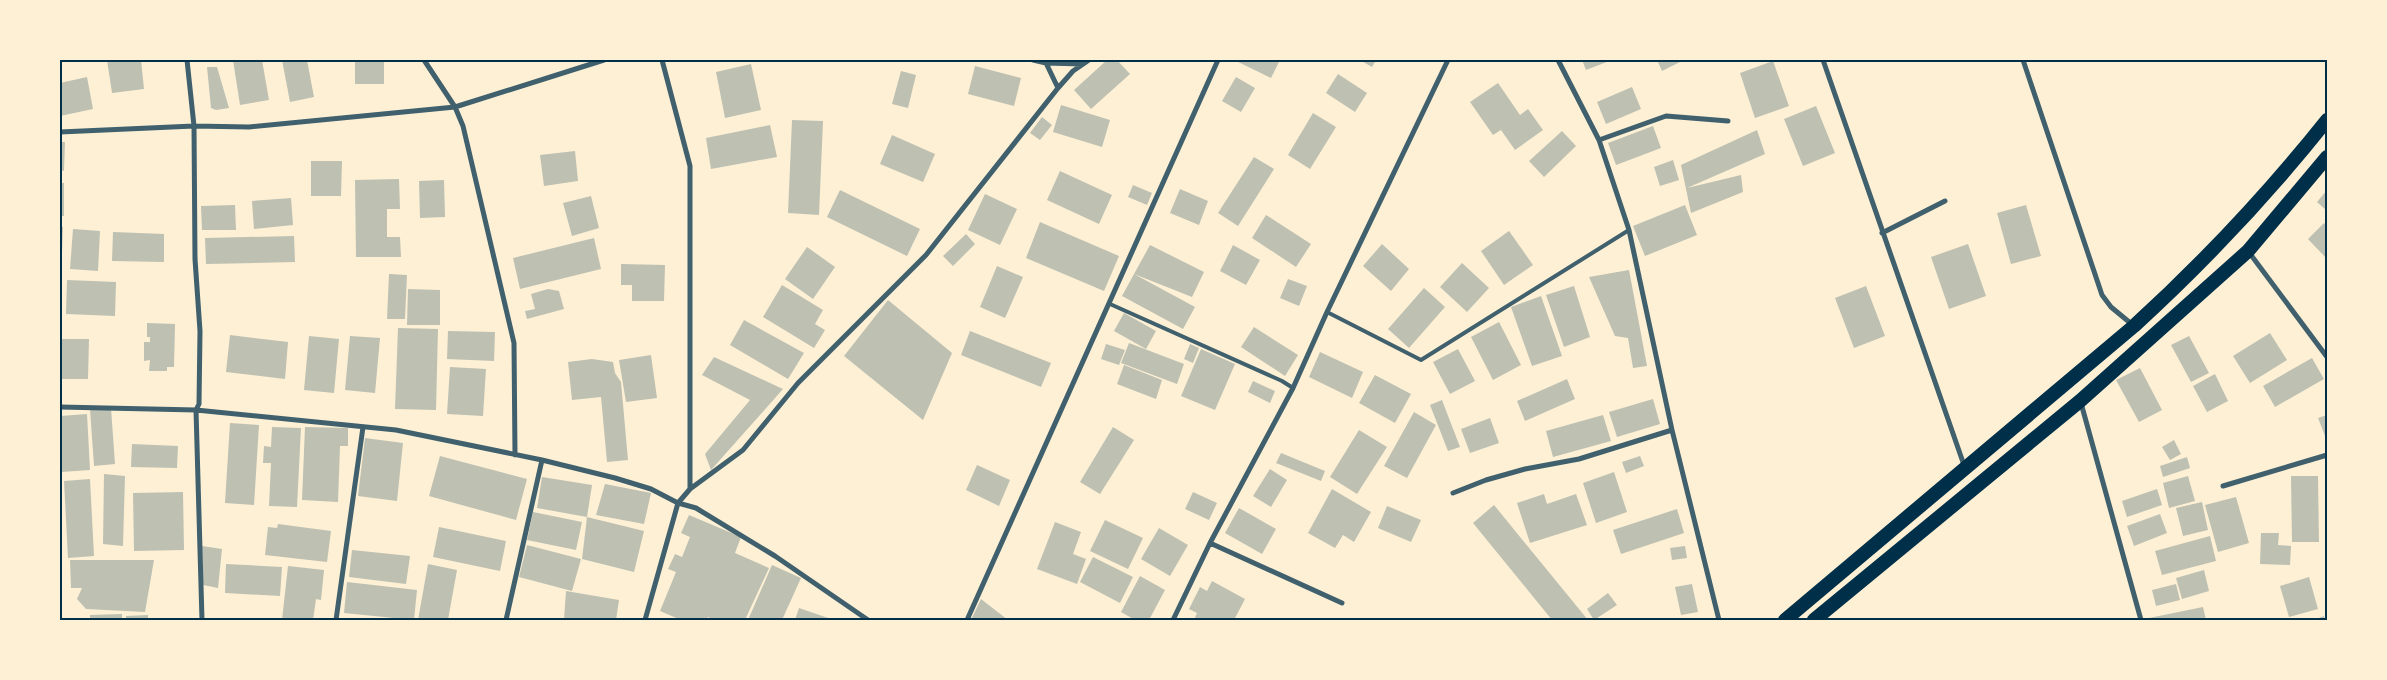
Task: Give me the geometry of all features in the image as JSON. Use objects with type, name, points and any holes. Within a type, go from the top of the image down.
[{"type":"highway","points":[[1784,620],[2134,326],[2182,282],[2260,201],[2327,120]]},
{"type":"highway","points":[[1814,620],[2080,401],[2248,250],[2327,157]]},
{"type":"street","points":[[187,60],[194,126],[195,259],[200,331],[199,404],[196,410],[202,620]]},
{"type":"street","points":[[424,60],[455,107],[463,126],[514,343],[515,455]]},
{"type":"street","points":[[60,132],[194,126],[249,127],[455,107],[604,60]]},
{"type":"street","points":[[662,60],[690,166],[690,489]]},
{"type":"street","points":[[1033,60],[1046,63],[1083,64]]},
{"type":"street","points":[[645,620],[678,503],[690,489],[744,450],[798,383],[926,255],[1058,88],[1073,71],[1089,60]]},
{"type":"street","points":[[967,620],[1218,60]]},
{"type":"street","points":[[1172,620],[1210,543],[1293,388],[1327,312],[1448,60]]},
{"type":"street","points":[[1558,60],[1599,140],[1630,230],[1672,430],[1719,620]]},
{"type":"street","points":[[1823,60],[1965,469]]},
{"type":"street","points":[[2023,60],[2102,295],[2111,307],[2134,326]]},
{"type":"street","points":[[1046,63],[1058,88]]},
{"type":"street","points":[[1599,140],[1666,116],[1728,121]]},
{"type":"street","points":[[1882,232],[1945,201]]},
{"type":"street","points":[[2248,250],[2327,357]]},
{"type":"street","points":[[2080,401],[2141,620]]},
{"type":"street","points":[[60,406],[196,410],[396,430],[542,460],[650,489],[678,503],[696,508],[775,556],[868,620]]},
{"type":"street","points":[[336,620],[363,427]]},
{"type":"street","points":[[1453,493],[1486,480],[1525,469],[1579,459],[1672,430]]},
{"type":"street","points":[[2223,486],[2327,455]]},
{"type":"street","points":[[506,620],[542,460]]},
{"type":"street","points":[[1210,543],[1342,603]]},
{"type":"lane","points":[[1327,312],[1421,360],[1630,230]]},
{"type":"lane","points":[[1110,304],[1214,349],[1293,388]]},
{"type":"building","points":[[107,60],[141,60],[144,89],[112,93]]},
{"type":"building","points":[[233,60],[262,60],[269,100],[240,105]]},
{"type":"building","points":[[282,60],[307,60],[314,97],[290,102]]},
{"type":"building","points":[[355,60],[384,60],[384,84],[355,84]]},
{"type":"building","points":[[1107,60],[1117,60],[1130,74],[1091,109],[1074,90]]},
{"type":"building","points":[[1234,60],[1280,60],[1271,78]]},
{"type":"building","points":[[1360,60],[1376,60],[1372,67]]},
{"type":"building","points":[[1582,60],[1612,60],[1586,70]]},
{"type":"building","points":[[1657,60],[1682,60],[1682,61],[1662,71]]},
{"type":"building","points":[[1773,61],[1789,106],[1755,118],[1740,73]]},
{"type":"building","points":[[751,64],[761,110],[725,118],[716,72]]},
{"type":"building","points":[[975,66],[1021,78],[1014,106],[968,94]]},
{"type":"building","points":[[207,67],[217,67],[229,108],[216,110],[211,108]]},
{"type":"building","points":[[901,71],[916,75],[908,108],[892,104]]},
{"type":"building","points":[[1338,74],[1367,93],[1355,112],[1326,93]]},
{"type":"building","points":[[87,77],[93,109],[60,116],[60,83]]},
{"type":"building","points":[[1236,77],[1255,88],[1241,112],[1222,101]]},
{"type":"building","points":[[1498,83],[1520,115],[1528,109],[1543,130],[1515,150],[1501,130],[1493,135],[1470,102]]},
{"type":"building","points":[[1632,87],[1641,109],[1606,124],[1597,102]]},
{"type":"building","points":[[1061,105],[1110,120],[1102,147],[1053,132]]},
{"type":"building","points":[[1816,106],[1835,153],[1803,166],[1784,119]]},
{"type":"building","points":[[1313,113],[1336,127],[1310,169],[1288,155]]},
{"type":"building","points":[[1042,117],[1052,125],[1040,140],[1030,133]]},
{"type":"building","points":[[792,120],[823,121],[819,215],[788,213]]},
{"type":"building","points":[[770,125],[777,157],[711,169],[706,138]]},
{"type":"building","points":[[1653,126],[1661,148],[1616,165],[1608,143]]},
{"type":"building","points":[[1757,130],[1765,154],[1687,188],[1741,175],[1743,192],[1691,213],[1681,165]]},
{"type":"building","points":[[1562,131],[1576,146],[1544,177],[1529,161]]},
{"type":"building","points":[[892,135],[935,154],[923,182],[880,164]]},
{"type":"building","points":[[60,142],[65,142],[64,171],[60,170]]},
{"type":"building","points":[[575,151],[578,181],[544,186],[540,155]]},
{"type":"building","points":[[1254,157],[1274,169],[1238,226],[1218,213]]},
{"type":"building","points":[[1673,160],[1679,180],[1660,186],[1654,167]]},
{"type":"building","points":[[311,161],[342,161],[341,196],[311,196]]},
{"type":"building","points":[[1060,171],[1112,195],[1099,224],[1047,200]]},
{"type":"building","points":[[399,179],[400,209],[387,209],[387,237],[400,237],[401,257],[356,257],[355,180]]},
{"type":"building","points":[[444,180],[445,217],[420,218],[419,181]]},
{"type":"building","points":[[60,183],[64,183],[64,216],[60,216]]},
{"type":"building","points":[[1133,185],[1152,193],[1147,205],[1128,197]]},
{"type":"building","points":[[1180,189],[1208,201],[1199,225],[1170,213]]},
{"type":"building","points":[[840,190],[920,229],[907,256],[827,217]]},
{"type":"building","points":[[2327,190],[2327,211],[2317,202]]},
{"type":"building","points":[[985,194],[1017,209],[1000,245],[968,230]]},
{"type":"building","points":[[591,196],[599,228],[572,236],[563,203]]},
{"type":"building","points":[[291,198],[293,225],[254,229],[252,201]]},
{"type":"building","points":[[235,205],[236,230],[202,230],[201,206]]},
{"type":"building","points":[[1685,205],[1697,235],[1645,256],[1633,226]]},
{"type":"building","points":[[2026,205],[2041,256],[2011,264],[1997,213]]},
{"type":"building","points":[[1266,215],[1311,244],[1296,267],[1252,238]]},
{"type":"building","points":[[1040,222],[1119,256],[1104,291],[1026,258]]},
{"type":"building","points":[[2324,223],[2327,227],[2327,259],[2308,239]]},
{"type":"building","points":[[60,226],[63,227],[62,253],[60,253]]},
{"type":"building","points":[[73,229],[100,231],[98,271],[70,269]]},
{"type":"building","points":[[1509,231],[1533,265],[1504,285],[1481,251]]},
{"type":"building","points":[[113,232],[164,234],[164,262],[112,261]]},
{"type":"building","points":[[966,234],[975,244],[953,266],[943,256]]},
{"type":"building","points":[[294,236],[295,262],[206,264],[205,238]]},
{"type":"building","points":[[594,238],[601,269],[520,289],[513,258]]},
{"type":"building","points":[[1382,244],[1409,269],[1391,291],[1363,266]]},
{"type":"building","points":[[1968,244],[1986,296],[1949,309],[1931,257]]},
{"type":"building","points":[[1150,245],[1204,272],[1192,297],[1134,274]]},
{"type":"building","points":[[1233,245],[1260,260],[1246,285],[1220,271]]},
{"type":"building","points":[[807,247],[835,267],[813,299],[785,279]]},
{"type":"building","points":[[1462,263],[1489,288],[1467,312],[1440,287]]},
{"type":"building","points":[[621,264],[665,265],[664,301],[632,301],[632,285],[621,285]]},
{"type":"building","points":[[997,266],[1023,277],[1005,318],[980,307]]},
{"type":"building","points":[[1629,270],[1647,366],[1633,368],[1628,338],[1615,336],[1589,277]]},
{"type":"building","points":[[389,274],[407,275],[405,319],[387,319]]},
{"type":"building","points":[[1134,274],[1195,307],[1183,329],[1122,296]]},
{"type":"building","points":[[1288,279],[1307,286],[1299,306],[1280,298]]},
{"type":"building","points":[[67,280],[116,282],[115,316],[66,314]]},
{"type":"building","points":[[782,285],[823,310],[815,324],[825,330],[814,348],[763,317]]},
{"type":"building","points":[[1574,286],[1590,337],[1564,347],[1546,295]]},
{"type":"building","points":[[1866,286],[1885,336],[1854,348],[1835,298]]},
{"type":"building","points":[[1424,288],[1445,307],[1409,348],[1388,329]]},
{"type":"building","points":[[408,289],[440,290],[440,325],[407,325]]},
{"type":"building","points":[[548,289],[559,291],[564,309],[527,319],[525,311],[535,309],[531,294]]},
{"type":"building","points":[[1541,296],[1562,356],[1532,366],[1511,307]]},
{"type":"building","points":[[888,300],[952,353],[923,420],[844,356]]},
{"type":"building","points":[[1124,313],[1156,331],[1146,349],[1114,331]]},
{"type":"building","points":[[744,320],[804,353],[788,379],[730,345]]},
{"type":"building","points":[[1499,322],[1521,365],[1493,380],[1471,337]]},
{"type":"building","points":[[147,323],[175,324],[174,367],[167,367],[167,371],[149,371],[150,360],[144,361],[144,342],[150,342],[150,337],[147,337]]},
{"type":"building","points":[[1254,327],[1298,355],[1285,376],[1241,347]]},
{"type":"building","points":[[398,328],[438,329],[436,410],[395,409]]},
{"type":"building","points":[[448,331],[495,332],[494,361],[447,359]]},
{"type":"building","points":[[970,331],[1051,363],[1041,387],[961,355]]},
{"type":"building","points":[[2270,333],[2287,360],[2250,383],[2233,356]]},
{"type":"building","points":[[230,335],[288,342],[285,379],[226,372]]},
{"type":"building","points":[[309,336],[339,339],[334,393],[304,390]]},
{"type":"building","points":[[350,336],[380,338],[375,393],[345,390]]},
{"type":"building","points":[[2189,336],[2209,373],[2191,382],[2171,345]]},
{"type":"building","points":[[60,339],[89,339],[88,379],[60,379]]},
{"type":"building","points":[[1129,343],[1184,364],[1177,384],[1121,363]]},
{"type":"building","points":[[1106,344],[1125,350],[1119,365],[1101,359]]},
{"type":"building","points":[[1190,344],[1199,348],[1193,363],[1184,359]]},
{"type":"building","points":[[1201,349],[1235,364],[1215,410],[1181,396]]},
{"type":"building","points":[[1458,349],[1475,381],[1450,394],[1433,362]]},
{"type":"building","points":[[1320,352],[1363,372],[1352,398],[1309,377]]},
{"type":"building","points":[[651,355],[657,398],[626,402],[619,360]]},
{"type":"building","points":[[714,357],[783,389],[711,470],[705,454],[750,400],[702,375]]},
{"type":"building","points":[[2312,358],[2324,379],[2275,407],[2263,386]]},
{"type":"building","points":[[592,359],[613,362],[615,373],[621,382],[628,460],[607,462],[601,397],[572,400],[568,362]]},
{"type":"building","points":[[1124,365],[1162,380],[1156,399],[1117,384]]},
{"type":"building","points":[[450,367],[486,369],[483,416],[447,414]]},
{"type":"building","points":[[2140,368],[2162,410],[2139,422],[2116,380]]},
{"type":"building","points":[[2215,374],[2228,401],[2207,412],[2193,386]]},
{"type":"building","points":[[1375,375],[1411,394],[1395,423],[1359,403]]},
{"type":"building","points":[[1567,379],[1575,399],[1525,421],[1517,401]]},
{"type":"building","points":[[1253,381],[1275,391],[1270,403],[1248,392]]},
{"type":"building","points":[[1653,399],[1660,424],[1617,437],[1609,412]]},
{"type":"building","points":[[1442,400],[1460,447],[1448,451],[1430,405]]},
{"type":"building","points":[[111,408],[115,464],[94,466],[90,409]]},
{"type":"building","points":[[1414,412],[1436,425],[1407,478],[1384,466]]},
{"type":"building","points":[[87,414],[90,470],[61,472],[60,416]]},
{"type":"building","points":[[1603,415],[1611,441],[1553,457],[1546,431]]},
{"type":"building","points":[[2327,415],[2327,441],[2318,418]]},
{"type":"building","points":[[1490,418],[1499,443],[1470,453],[1461,429]]},
{"type":"building","points":[[230,423],[259,425],[254,505],[225,503]]},
{"type":"building","points":[[272,427],[301,428],[297,507],[269,506],[271,463],[263,463],[264,446],[271,447]]},
{"type":"building","points":[[305,427],[348,428],[348,446],[340,446],[338,502],[302,500]]},
{"type":"building","points":[[1113,427],[1134,440],[1100,494],[1080,482]]},
{"type":"building","points":[[1359,430],[1387,447],[1357,494],[1330,477]]},
{"type":"building","points":[[365,438],[403,443],[397,501],[358,496]]},
{"type":"building","points":[[2174,440],[2181,454],[2170,460],[2162,447]]},
{"type":"building","points":[[132,444],[178,446],[177,468],[131,467]]},
{"type":"building","points":[[1281,453],[1325,471],[1321,481],[1276,463]]},
{"type":"building","points":[[440,456],[527,479],[516,520],[429,496]]},
{"type":"building","points":[[1640,456],[1644,466],[1626,473],[1622,462]]},
{"type":"building","points":[[2187,457],[2190,468],[2163,477],[2160,466]]},
{"type":"building","points":[[977,465],[1010,480],[999,506],[966,490]]},
{"type":"building","points":[[1270,469],[1287,480],[1271,507],[1253,496]]},
{"type":"building","points":[[1614,472],[1627,512],[1596,523],[1583,483]]},
{"type":"building","points":[[104,474],[125,476],[123,546],[103,544]]},
{"type":"building","points":[[2188,476],[2195,501],[2169,508],[2163,483]]},
{"type":"building","points":[[2291,476],[2318,476],[2319,542],[2292,542]]},
{"type":"building","points":[[542,477],[592,485],[587,517],[537,508]]},
{"type":"building","points":[[90,479],[94,556],[68,558],[64,481]]},
{"type":"building","points":[[605,484],[651,493],[644,524],[596,515]]},
{"type":"building","points":[[1332,489],[1371,512],[1354,542],[1343,535],[1335,548],[1308,533]]},
{"type":"building","points":[[2157,489],[2162,505],[2127,517],[2122,501]]},
{"type":"building","points":[[183,492],[184,550],[134,551],[133,493]]},
{"type":"building","points":[[1193,492],[1217,503],[1209,520],[1185,509]]},
{"type":"building","points":[[1544,494],[1547,504],[1576,494],[1587,525],[1530,543],[1517,503]]},
{"type":"building","points":[[2236,497],[2249,543],[2218,552],[2205,505]]},
{"type":"building","points":[[2202,502],[2208,530],[2183,536],[2176,508]]},
{"type":"building","points":[[1494,505],[1588,620],[1552,620],[1473,523]]},
{"type":"building","points":[[1387,506],[1421,520],[1411,542],[1378,528]]},
{"type":"building","points":[[1239,508],[1276,529],[1262,554],[1225,533]]},
{"type":"building","points":[[1677,509],[1684,533],[1621,554],[1613,530]]},
{"type":"building","points":[[533,512],[582,522],[576,550],[527,540]]},
{"type":"building","points":[[2160,514],[2167,533],[2134,546],[2127,526]]},
{"type":"building","points":[[689,515],[741,537],[735,553],[769,568],[745,620],[714,620],[708,617],[706,620],[681,620],[660,611],[676,572],[668,569],[675,554],[682,557],[690,537],[681,533]]},
{"type":"building","points":[[587,517],[644,531],[634,572],[582,559]]},
{"type":"building","points":[[1105,520],[1143,538],[1128,569],[1090,551]]},
{"type":"building","points":[[1055,522],[1081,532],[1073,554],[1086,559],[1077,584],[1037,569]]},
{"type":"building","points":[[278,524],[331,531],[327,562],[265,555],[268,527],[277,528]]},
{"type":"building","points":[[439,527],[506,541],[500,571],[433,557]]},
{"type":"building","points":[[1159,528],[1188,545],[1170,576],[1141,559]]},
{"type":"building","points":[[2261,533],[2279,533],[2278,545],[2291,546],[2290,565],[2260,564]]},
{"type":"building","points":[[2210,536],[2216,561],[2162,575],[2155,551]]},
{"type":"building","points":[[527,545],[581,559],[572,591],[519,577]]},
{"type":"building","points":[[202,546],[222,549],[218,588],[203,585]]},
{"type":"building","points":[[1685,546],[1687,558],[1672,560],[1670,548]]},
{"type":"building","points":[[352,550],[410,556],[406,584],[349,577]]},
{"type":"building","points":[[1093,557],[1133,577],[1120,603],[1080,582]]},
{"type":"building","points":[[70,560],[154,560],[145,612],[86,609],[77,599],[82,588],[71,588]]},
{"type":"building","points":[[226,564],[282,567],[280,596],[225,593]]},
{"type":"building","points":[[428,564],[457,570],[448,620],[418,620]]},
{"type":"building","points":[[772,565],[801,578],[782,620],[748,620]]},
{"type":"building","points":[[288,566],[324,570],[321,600],[316,599],[313,620],[282,620]]},
{"type":"building","points":[[2204,570],[2209,591],[2182,599],[2176,578]]},
{"type":"building","points":[[1140,576],[1165,590],[1149,620],[1135,620],[1121,612]]},
{"type":"building","points":[[2309,577],[2318,609],[2289,617],[2280,586]]},
{"type":"building","points":[[1212,581],[1245,599],[1234,620],[1194,620],[1197,613],[1189,609],[1200,587],[1207,591]]},
{"type":"building","points":[[347,582],[417,590],[414,620],[344,613]]},
{"type":"building","points":[[1692,584],[1698,612],[1681,615],[1675,587]]},
{"type":"building","points":[[2176,584],[2180,600],[2156,606],[2152,590]]},
{"type":"building","points":[[566,591],[619,600],[616,620],[564,620]]},
{"type":"building","points":[[1608,593],[1617,605],[1594,620],[1587,609]]},
{"type":"building","points":[[981,599],[1008,620],[971,620]]},
{"type":"building","points":[[2203,607],[2206,620],[2149,620],[2149,618]]},
{"type":"building","points":[[799,608],[834,620],[795,620]]},
{"type":"building","points":[[122,614],[122,620],[90,620],[90,615]]},
{"type":"building","points":[[148,615],[148,620],[126,620],[126,616]]},
{"type":"building","points":[[2324,616],[2325,620],[2313,620]]}]
